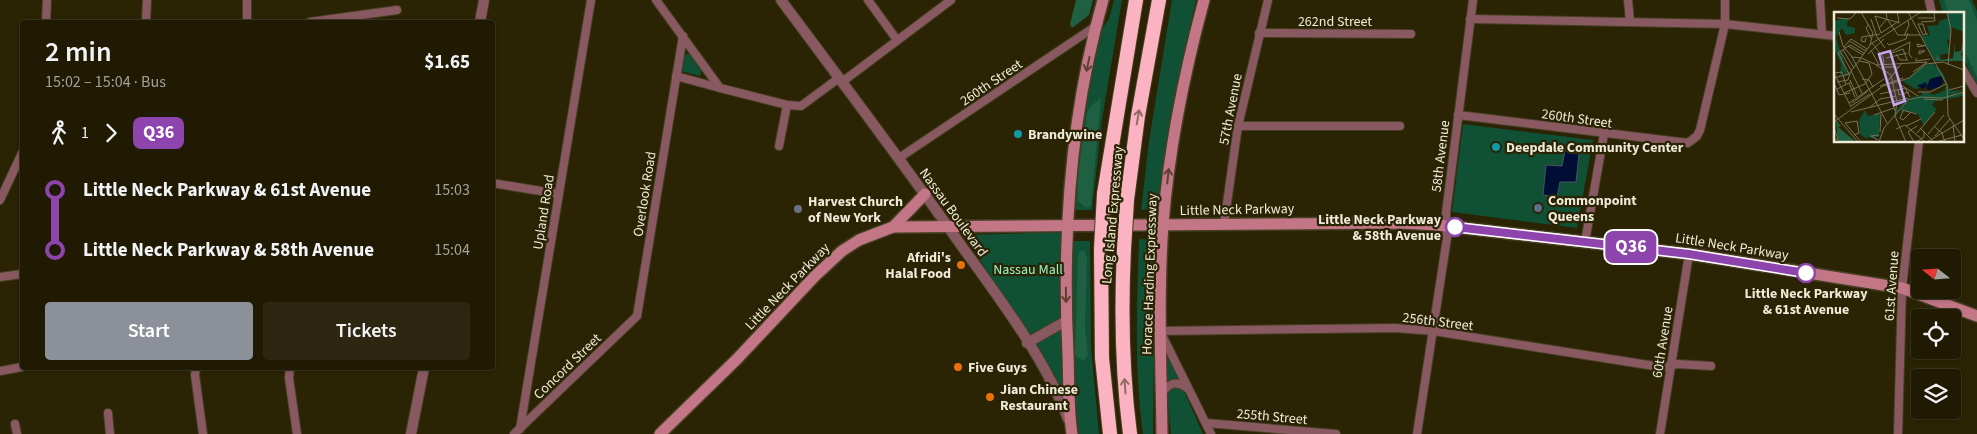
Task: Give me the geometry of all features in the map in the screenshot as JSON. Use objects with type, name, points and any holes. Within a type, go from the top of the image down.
[{"type":"highway","name":"Long Island Expressway","points":[[1110,434],[1102,358],[1101,249],[1104,194],[1136,0]]},
{"type":"highway","name":"Long Island Expressway","points":[[1130,434],[1121,308],[1127,200],[1138,116],[1159,0]]},
{"type":"main road","points":[[1072,432],[1066,321],[1066,227],[1077,126],[1096,26],[1104,0]]},
{"type":"main road","name":"Horace Harding Expressway","points":[[1162,434],[1160,331],[1163,225],[1179,104],[1204,0]]},
{"type":"main road","points":[[893,227],[925,194]]},
{"type":"main road","name":"Little Neck Parkway","points":[[660,434],[739,357],[814,276],[842,250],[859,240],[893,227],[1402,223],[1446,226],[1689,254],[1902,288],[1977,316]]},
{"type":"street","points":[[46,20],[47,0]]},
{"type":"street","points":[[146,20],[147,0]]},
{"type":"street","points":[[247,0],[247,20]]},
{"type":"street","points":[[480,20],[484,0]]},
{"type":"street","name":"Upland Road","points":[[517,432],[591,0]]},
{"type":"street","points":[[656,0],[720,88]]},
{"type":"street","name":"Nassau Boulevard","points":[[781,0],[925,194],[1027,343],[1062,404],[1072,432]]},
{"type":"street","points":[[868,0],[897,40]]},
{"type":"street","points":[[676,76],[787,105],[805,104],[951,0]]},
{"type":"street","name":"57th Avenue","points":[[1224,224],[1238,126],[1268,0]]},
{"type":"street","name":"58th Avenue","points":[[1417,434],[1447,238],[1446,213],[1473,0]]},
{"type":"street","points":[[1628,0],[1630,22]]},
{"type":"street","points":[[1725,0],[1725,24]]},
{"type":"street","points":[[1820,0],[1822,34]]},
{"type":"street","points":[[324,20],[397,10]]},
{"type":"street","points":[[1470,19],[1725,24],[1834,36]]},
{"type":"street","name":"260th Street","points":[[1458,115],[1682,144],[1693,141],[1700,130],[1725,24]]},
{"type":"street","name":"260th Street","points":[[899,158],[1096,26]]},
{"type":"street","name":"262nd Street","points":[[1259,33],[1411,34]]},
{"type":"street","name":"Overlook Road","points":[[637,316],[683,36]]},
{"type":"street","points":[[1964,72],[1977,93]]},
{"type":"street","points":[[779,146],[787,105]]},
{"type":"street","points":[[1238,126],[1400,126]]},
{"type":"street","points":[[1584,242],[1604,134]]},
{"type":"street","name":"61st Avenue","points":[[1898,434],[1902,288],[1920,142]]},
{"type":"street","points":[[0,200],[20,157]]},
{"type":"street","points":[[495,183],[559,194]]},
{"type":"street","name":"60th Avenue","points":[[1660,434],[1689,254]]},
{"type":"street","points":[[0,277],[20,274]]},
{"type":"street","name":"Concord Street","points":[[517,432],[637,316]]},
{"type":"street","points":[[1027,343],[1066,321]]},
{"type":"street","name":"256th Street","points":[[1160,331],[1396,328],[1433,331],[1661,367],[1711,366]]},
{"type":"street","points":[[1160,331],[1211,434]]},
{"type":"street","points":[[0,370],[20,367]]},
{"type":"street","points":[[196,370],[203,434]]},
{"type":"street","points":[[290,370],[289,378],[297,434]]},
{"type":"street","points":[[411,434],[424,370]]},
{"type":"street","points":[[1161,396],[1166,387],[1173,383],[1181,384],[1189,389]]},
{"type":"street","points":[[108,413],[110,434]]},
{"type":"street","name":"255th Street","points":[[1206,423],[1336,434]]},
{"type":"street","points":[[15,424],[17,434]]},
{"type":"green space","points":[[1076,0],[1093,0],[1089,15],[1072,28],[1070,24]]},
{"type":"green space","points":[[1114,0],[1122,0],[1102,119],[1092,210],[1073,210],[1077,158],[1087,93],[1099,33],[1109,19]]},
{"type":"green space","points":[[1172,0],[1196,0],[1175,94],[1157,209],[1141,210],[1149,141]]},
{"type":"green space","points":[[1939,0],[1972,0],[1977,11],[1977,85],[1964,60],[1964,12],[1942,12]]},
{"type":"green space","points":[[1944,0],[1969,0],[1977,20],[1977,77],[1964,50],[1964,12],[1948,12]]},
{"type":"green space","points":[[686,54],[692,55],[702,69],[700,76],[681,71],[683,56]]},
{"type":"green space","points":[[1101,98],[1091,206],[1086,208],[1078,201],[1077,180],[1087,113],[1091,106]]},
{"type":"green space","points":[[1463,124],[1593,140],[1577,228],[1452,212]]},
{"type":"green space","name":"Nassau Mall","points":[[1063,232],[1064,388],[1059,391],[965,235]]},
{"type":"green space","points":[[1139,239],[1155,240],[1153,434],[1143,434],[1138,385]]},
{"type":"green space","points":[[1071,241],[1090,241],[1091,348],[1099,434],[1079,434],[1078,428],[1072,360]]},
{"type":"green space","points":[[1084,250],[1087,257],[1085,328],[1088,354],[1084,361],[1075,355],[1078,253]]},
{"type":"green space","points":[[1162,348],[1165,348],[1203,434],[1171,434]]},
{"type":"water","points":[[1565,151],[1579,154],[1576,182],[1560,182],[1557,197],[1543,195],[1546,165],[1562,166]]},
{"type":"bus line","name":"Q36","points":[[1455,227],[1689,254],[1806,273]]},
{"type":"place","name":"Brandywine","points":[[1018,134]]},
{"type":"place","name":"Deepdale Community Center","points":[[1496,147]]},
{"type":"place","name":"Commonpoint Queens","points":[[1538,208]]},
{"type":"place","name":"Harvest Church of New York","points":[[798,209]]},
{"type":"place","name":"Little Neck Parkway & 58th Avenue","points":[[1455,227]]},
{"type":"place","name":"Afridi's Halal Food","points":[[961,265]]},
{"type":"place","name":"Little Neck Parkway & 61st Avenue","points":[[1806,273]]},
{"type":"place","name":"Five Guys","points":[[958,367]]},
{"type":"place","name":"Jian Chinese Restaurant","points":[[990,397]]}]
